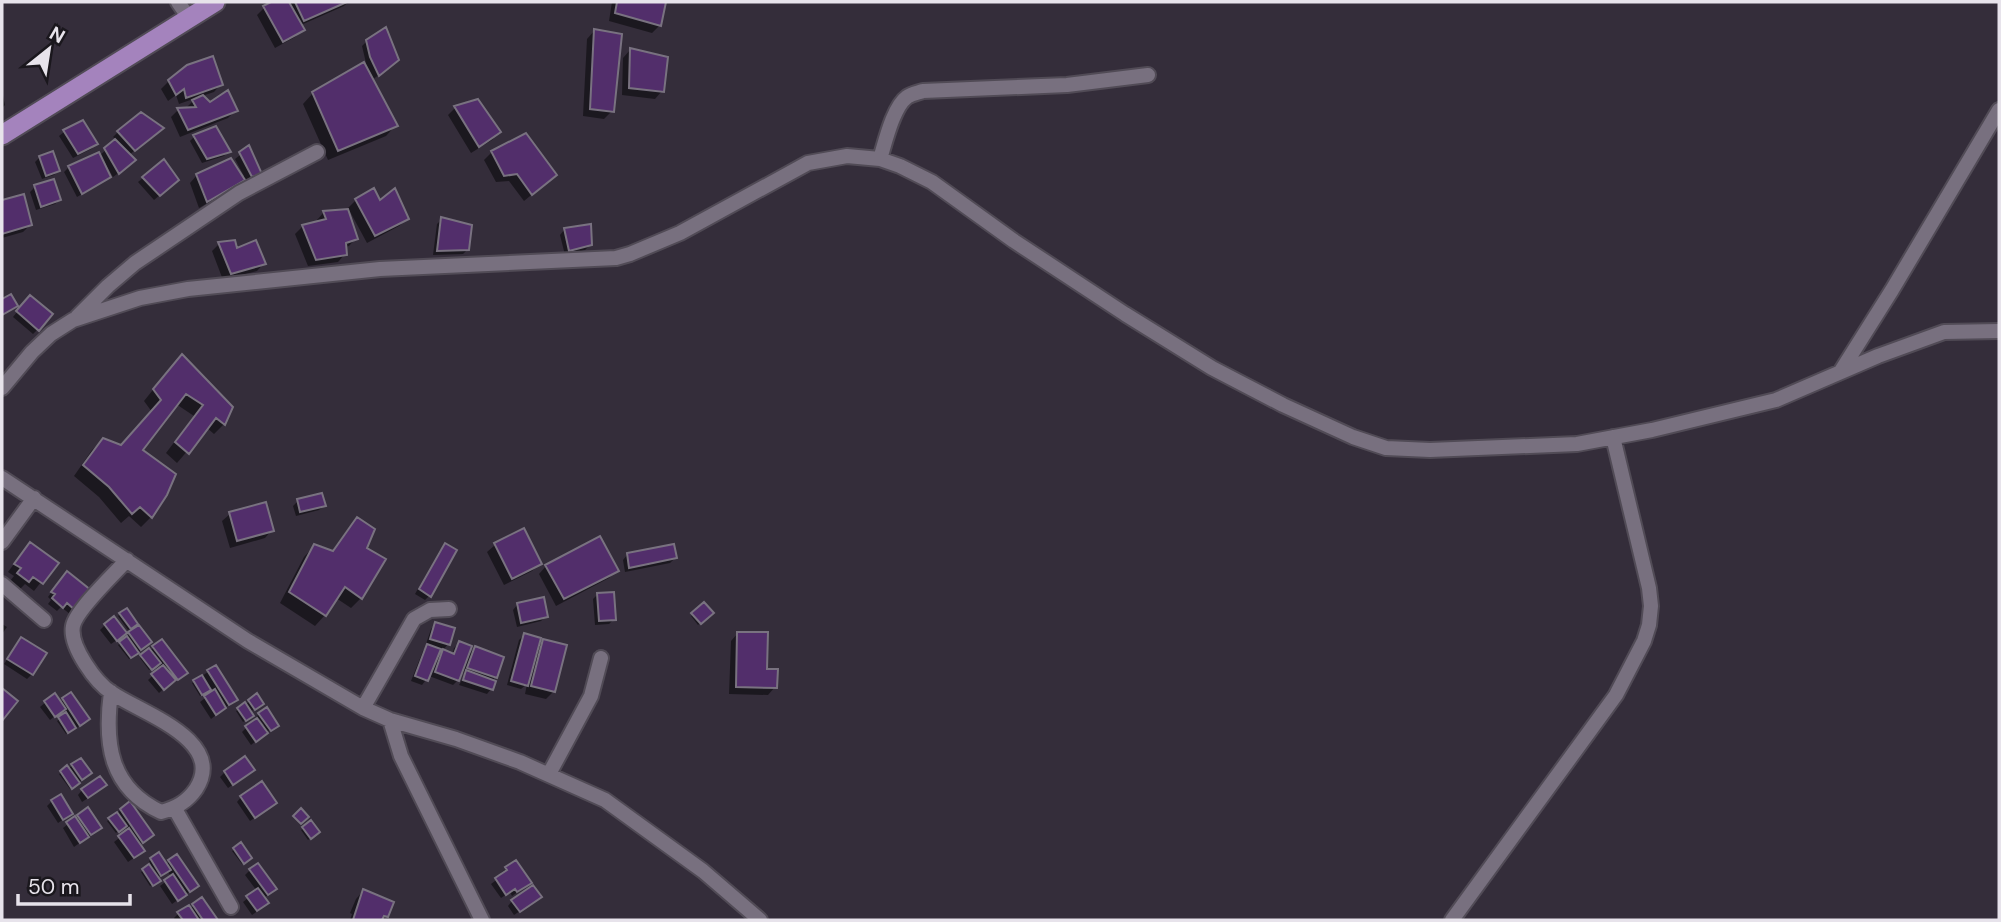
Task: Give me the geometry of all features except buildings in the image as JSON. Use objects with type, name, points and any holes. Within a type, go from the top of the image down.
[{"type":"main road","points":[[2,135],[184,10],[215,2]]},
{"type":"street","points":[[880,159],[895,116],[901,103],[909,95],[923,91],[1067,85],[1148,75]]},
{"type":"street","points":[[1840,373],[1999,110]]},
{"type":"street","points":[[2,388],[51,334],[73,320],[135,263],[239,193],[317,152]]},
{"type":"street","points":[[73,320],[140,298],[187,289],[380,269],[616,258],[680,233],[808,163],[847,156],[880,159],[932,182],[1014,241],[1212,368],[1283,405],[1353,437],[1385,448],[1430,450],[1577,444],[1653,430],[1776,400],[1878,356],[1944,332],[1999,331]]},
{"type":"street","points":[[1452,920],[1616,695],[1644,641],[1651,606],[1649,588],[1613,437]]},
{"type":"street","points":[[2,478],[248,641],[363,708],[390,720],[456,739],[549,774],[605,800],[703,871],[760,920]]},
{"type":"street","points":[[2,542],[34,498]]},
{"type":"street","points":[[111,692],[107,735],[112,762],[136,797],[161,812],[175,808],[190,797],[202,779],[203,762],[195,748],[165,721],[111,692],[89,668],[74,640],[73,625],[80,612],[127,560]]},
{"type":"street","points":[[2,584],[44,620]]},
{"type":"street","points":[[363,708],[414,619],[430,610],[449,609]]},
{"type":"street","points":[[549,774],[591,696],[601,658]]},
{"type":"street","points":[[390,720],[401,756],[482,920]]},
{"type":"street","points":[[175,808],[231,907]]}]
